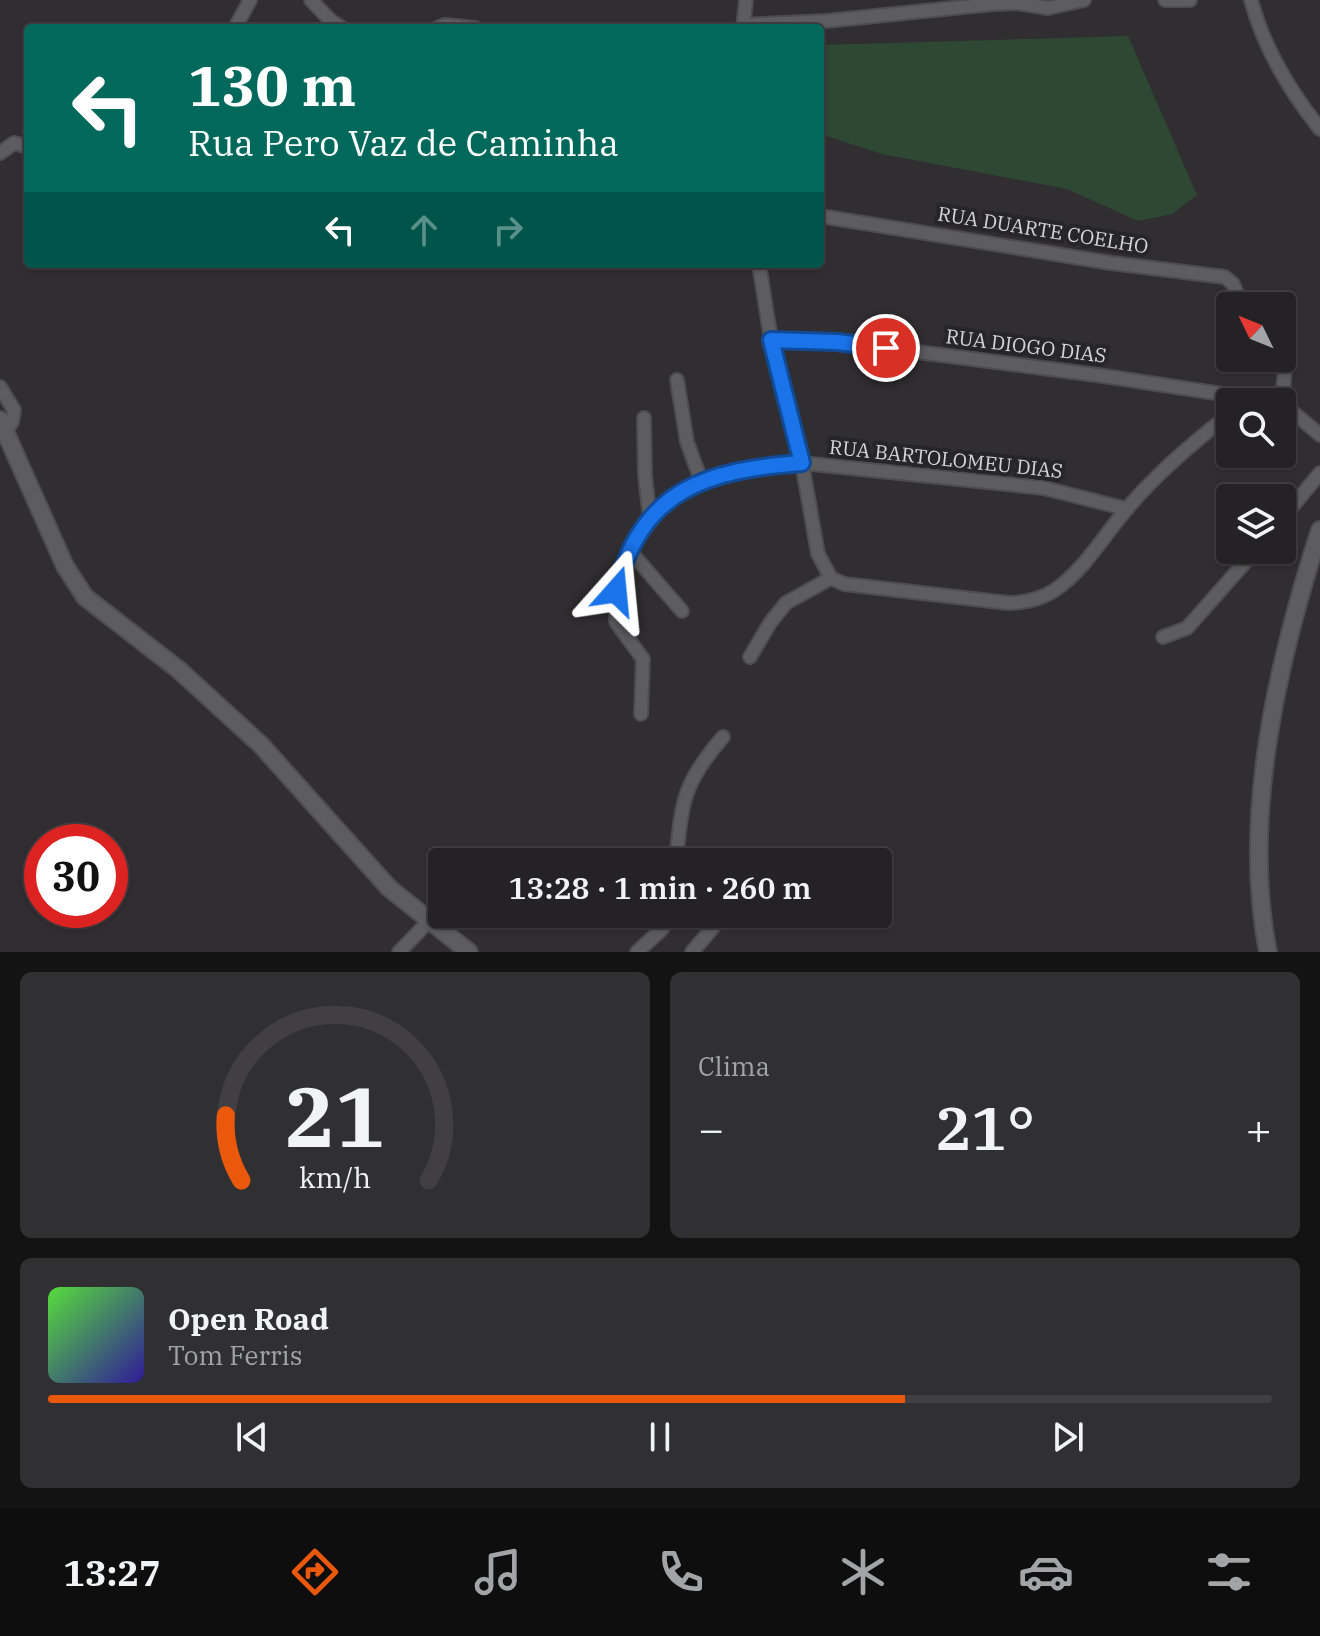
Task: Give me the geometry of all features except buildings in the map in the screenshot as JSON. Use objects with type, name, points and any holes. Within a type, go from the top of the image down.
[{"type":"street","points":[[237,24],[250,0]]},
{"type":"street","points":[[311,0],[336,24]]},
{"type":"street","points":[[743,24],[746,0]]},
{"type":"street","points":[[776,24],[993,4],[1016,3],[1048,8],[1084,0]]},
{"type":"street","points":[[1165,0],[1190,0]]},
{"type":"street","points":[[1251,0],[1263,38],[1281,75],[1320,129]]},
{"type":"street","points":[[0,153],[14,143],[24,146]]},
{"type":"street","name":"RUA DUARTE COELHO","points":[[824,217],[1111,263],[1225,277],[1236,292]]},
{"type":"street","points":[[760,268],[771,340],[802,463],[818,554],[831,578],[856,587],[1022,603],[1054,590],[1070,577],[1172,461],[1216,425]]},
{"type":"street","name":"RUA DIOGO DIAS","points":[[771,340],[837,342],[910,351],[1104,376],[1216,395]]},
{"type":"street","points":[[677,380],[687,442],[702,483]]},
{"type":"street","points":[[0,387],[14,410],[12,422],[2,426],[65,566],[85,597],[179,670],[261,745],[389,888],[428,918]]},
{"type":"street","points":[[1296,415],[1320,435]]},
{"type":"street","points":[[644,418],[650,519]]},
{"type":"street","name":"RUA BARTOLOMEU DIAS","points":[[641,714],[643,659],[616,622],[614,606],[629,550],[664,503],[682,490],[747,469],[802,463],[1044,488],[1127,509]]},
{"type":"street","points":[[1296,502],[1320,473]]},
{"type":"street","points":[[1268,952],[1258,889],[1265,765],[1297,609],[1320,530]]},
{"type":"street","points":[[629,550],[682,611]]},
{"type":"street","points":[[1163,637],[1187,628],[1244,564]]},
{"type":"street","points":[[750,657],[786,603],[831,578]]},
{"type":"street","points":[[678,848],[685,791],[704,758],[723,737]]},
{"type":"street","points":[[399,952],[428,922]]},
{"type":"street","points":[[440,928],[469,952]]},
{"type":"street","points":[[637,952],[663,928]]},
{"type":"street","points":[[692,952],[712,928]]},
{"type":"green space","points":[[1128,36],[1197,195],[1172,214],[1138,221],[1067,189],[882,154],[824,135],[824,45]]},
{"type":"route","points":[[616,591],[629,550],[664,503],[682,490],[747,469],[802,463],[771,340],[837,342],[886,348]]}]
